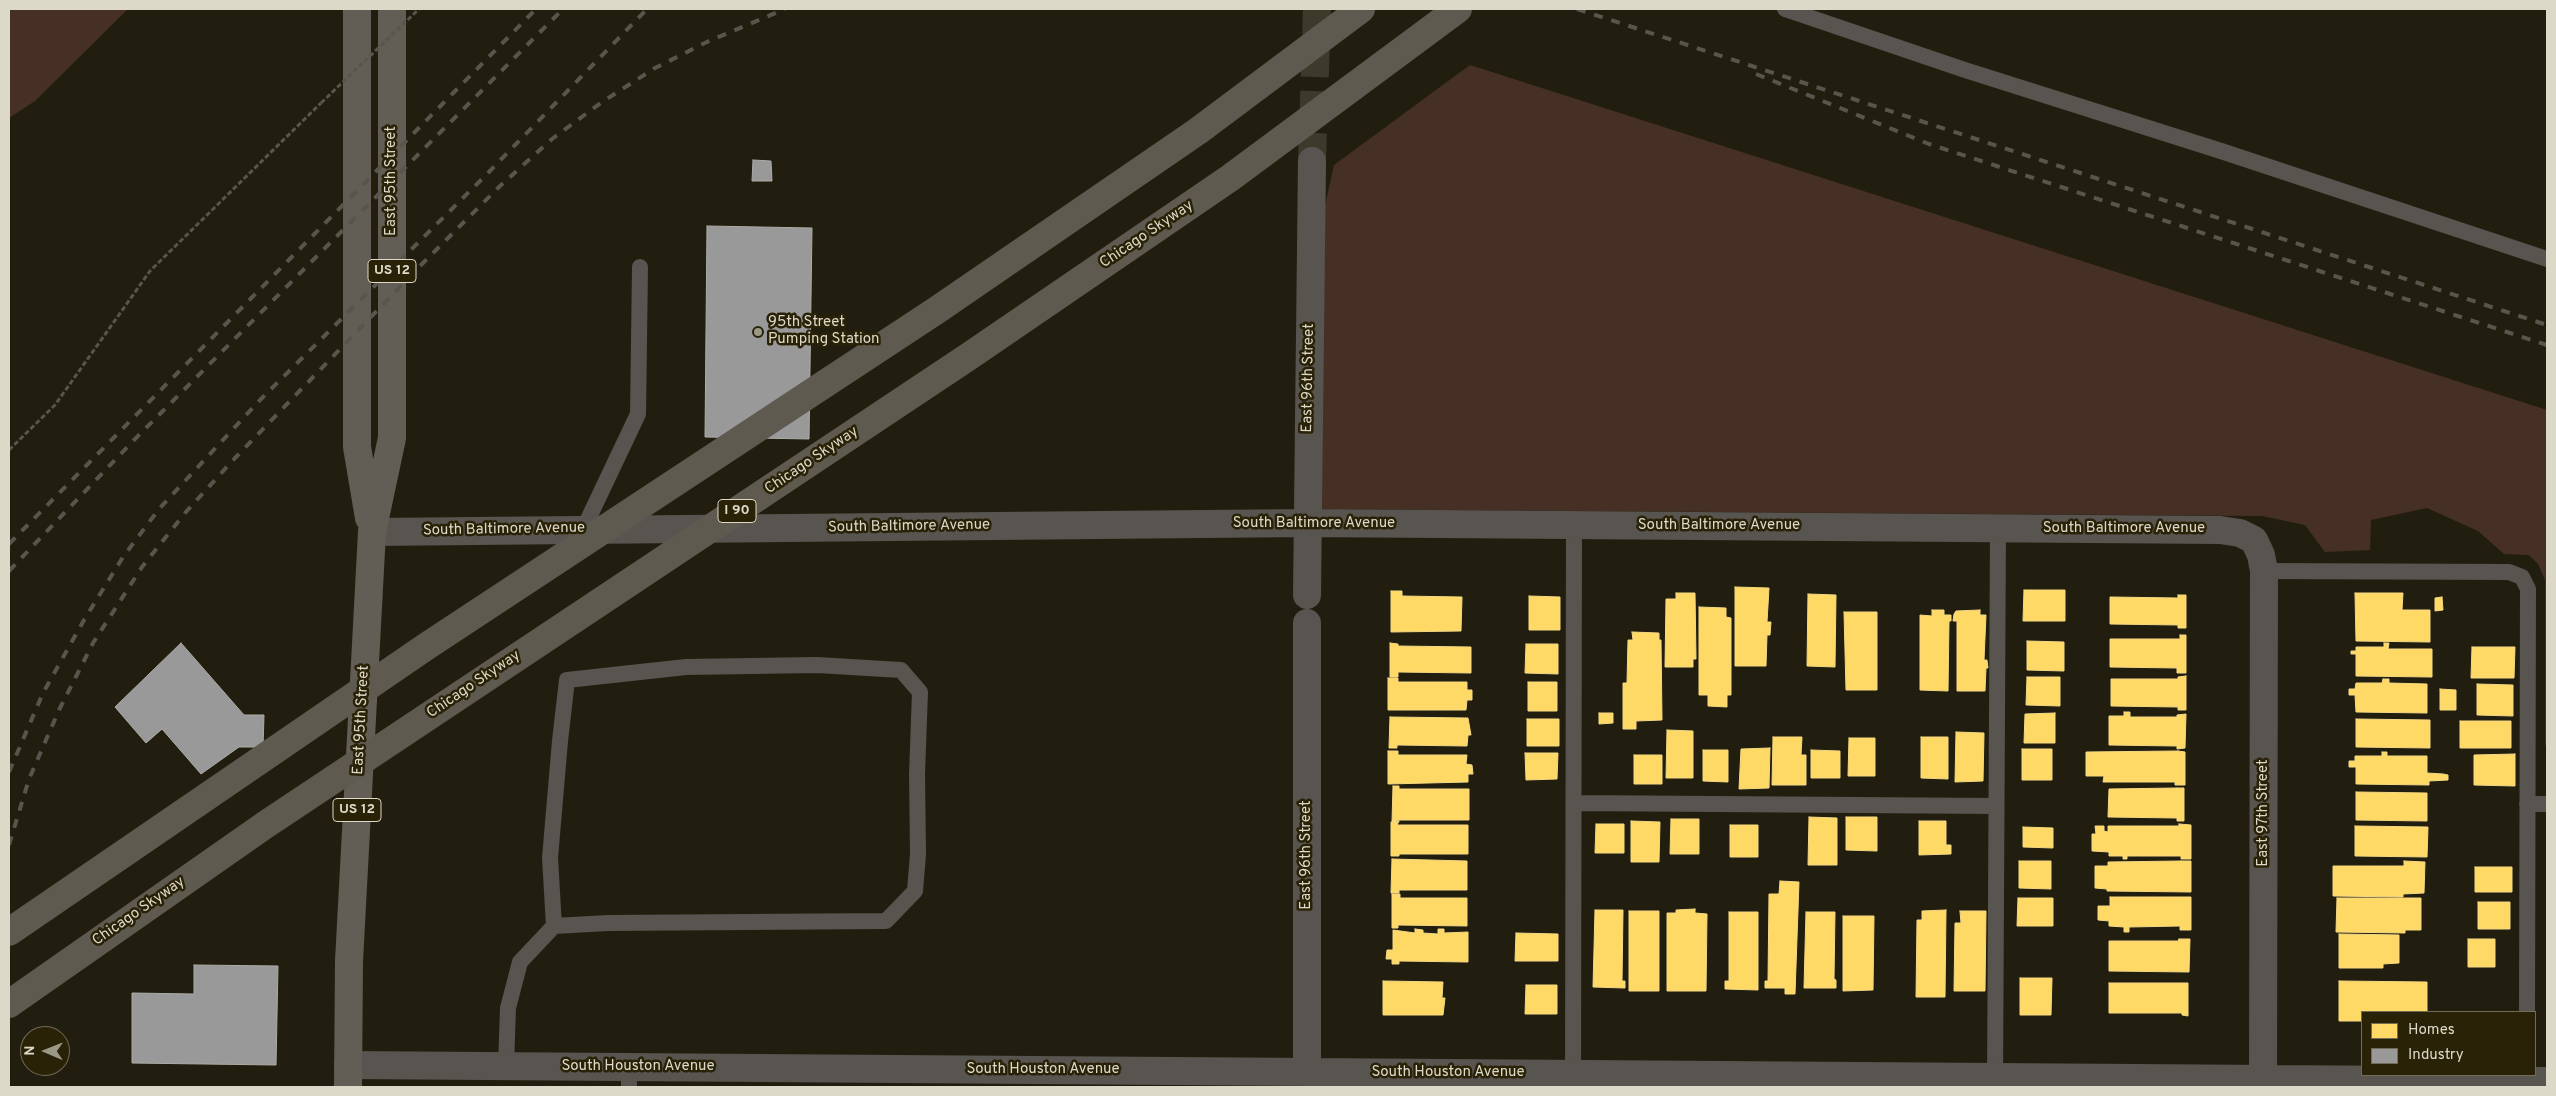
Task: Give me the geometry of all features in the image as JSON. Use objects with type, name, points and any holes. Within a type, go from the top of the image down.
[{"type":"highway","points":[[9,932],[419,651],[937,310],[1198,131],[1361,9]]},
{"type":"highway","name":"Chicago Skyway","points":[[9,1004],[273,819],[968,357],[1230,178],[1458,9]]},
{"type":"main road","name":"East 95th Street","points":[[357,9],[357,447],[372,532]]},
{"type":"main road","name":"East 95th Street","points":[[348,1076],[349,962],[372,532],[392,438],[392,9]]},
{"type":"street","name":"East 96th Street","points":[[1307,595],[1312,161]]},
{"type":"street","name":"South Baltimore Avenue","points":[[372,532],[1307,523],[2220,530],[2240,533],[2254,540]]},
{"type":"street","name":"East 97th Street","points":[[2254,540],[2261,555],[2264,571],[2263,1083]]},
{"type":"street","name":"East 96th Street","points":[[1307,623],[1307,1080]]},
{"type":"street","name":"South Houston Avenue","points":[[348,1076],[506,1066],[629,1077],[2263,1083],[2533,1081]]},
{"type":"lane","points":[[1786,9],[1965,70],[2221,151],[2547,260]]},
{"type":"lane","points":[[583,530],[638,414],[640,267]]},
{"type":"lane","points":[[1573,1080],[1574,525]]},
{"type":"lane","points":[[1995,1082],[1998,528]]},
{"type":"lane","points":[[2264,571],[2509,572],[2522,577],[2528,589],[2527,1011]]},
{"type":"lane","points":[[506,1066],[508,1008],[520,962],[554,926],[886,921],[915,891],[918,854],[917,774],[920,692],[901,670],[817,664],[686,667],[567,680],[550,858],[554,926]]},
{"type":"lane","points":[[1574,803],[1996,806]]},
{"type":"lane","points":[[2527,804],[2547,804]]},
{"type":"path","points":[[9,450],[55,405],[150,272],[418,9]]},
{"type":"shaded area","points":[[9,9],[128,9],[35,101],[9,118]]},
{"type":"shaded area","points":[[1470,65],[2547,410],[2547,748],[2545,744],[2545,580],[2538,564],[2529,555],[2504,554],[2478,531],[2427,508],[2371,520],[2370,550],[2325,552],[2305,525],[2262,516],[1314,509],[1319,233],[1334,165]]},
{"type":"building: Homes","points":[[1735,587],[1769,588],[1767,622],[1771,622],[1770,635],[1767,635],[1766,666],[1735,666]]},
{"type":"building: Homes","points":[[2024,590],[2065,590],[2065,621],[2023,621]]},
{"type":"building: Homes","points":[[1391,591],[1402,591],[1402,596],[1462,597],[1461,631],[1391,632]]},
{"type":"building: Homes","points":[[1676,593],[1695,593],[1696,659],[1693,659],[1693,667],[1665,667],[1666,599],[1676,599]]},
{"type":"building: Homes","points":[[2355,593],[2403,593],[2402,610],[2430,610],[2430,642],[2356,641]]},
{"type":"building: Homes","points":[[1808,594],[1836,595],[1835,667],[1807,666]]},
{"type":"building: Homes","points":[[2178,595],[2186,595],[2186,628],[2178,628],[2178,625],[2110,624],[2110,597],[2178,598]]},
{"type":"building: Homes","points":[[1529,596],[1560,597],[1560,630],[1529,630]]},
{"type":"building: Homes","points":[[2442,597],[2443,610],[2435,611],[2435,598]]},
{"type":"building: Homes","points":[[1699,607],[1726,608],[1726,617],[1731,618],[1731,695],[1727,695],[1727,707],[1708,706],[1708,695],[1699,695]]},
{"type":"building: Homes","points":[[1932,610],[1944,610],[1944,615],[1951,615],[1951,621],[1949,621],[1948,691],[1920,690],[1920,615],[1932,616]]},
{"type":"building: Homes","points":[[1980,610],[1980,615],[1986,615],[1984,660],[1987,660],[1988,668],[1986,668],[1985,691],[1957,691],[1957,621],[1953,621],[1954,614],[1956,611]]},
{"type":"building: Homes","points":[[1844,612],[1877,612],[1877,690],[1846,690]]},
{"type":"building: Homes","points":[[1632,632],[1659,633],[1659,640],[1661,640],[1662,720],[1636,721],[1636,729],[1623,729],[1623,683],[1627,683],[1628,640],[1633,640]]},
{"type":"building: Homes","points":[[2180,635],[2186,635],[2186,673],[2177,673],[2177,668],[2110,667],[2110,639],[2180,639]]},
{"type":"building: Homes","points":[[2027,641],[2064,642],[2064,671],[2027,670]]},
{"type":"building: Homes","points":[[1390,643],[1398,644],[1398,646],[1471,647],[1471,673],[1398,672],[1398,677],[1390,677]]},
{"type":"building: Homes","points":[[2384,643],[2389,643],[2388,649],[2432,649],[2432,677],[2356,676],[2356,654],[2351,654],[2351,651],[2356,651],[2356,647],[2384,647]]},
{"type":"building: Homes","points":[[1526,644],[1558,644],[1558,674],[1525,673]]},
{"type":"building: Homes","points":[[2472,647],[2515,647],[2514,678],[2471,678]]},
{"type":"building: Homes","points":[[2186,676],[2186,710],[2178,710],[2178,707],[2111,706],[2111,679],[2178,679],[2178,677]]},
{"type":"building: Homes","points":[[2027,677],[2060,677],[2060,706],[2026,705]]},
{"type":"building: Homes","points":[[1388,678],[1398,678],[1398,682],[1467,682],[1467,690],[1472,690],[1472,700],[1467,700],[1466,710],[1388,710]]},
{"type":"building: Homes","points":[[2383,679],[2389,679],[2389,683],[2427,684],[2427,713],[2356,712],[2355,695],[2349,695],[2349,689],[2355,689],[2356,683],[2382,683]]},
{"type":"building: Homes","points":[[1528,682],[1557,682],[1557,711],[1528,711]]},
{"type":"building: Homes","points":[[2477,684],[2513,685],[2513,716],[2477,715]]},
{"type":"building: Homes","points":[[2440,689],[2456,690],[2456,710],[2440,710]]},
{"type":"building: Homes","points":[[2124,712],[2130,712],[2130,717],[2177,717],[2177,715],[2186,714],[2185,748],[2177,749],[2177,746],[2109,745],[2109,716],[2124,716]]},
{"type":"building: Homes","points":[[1599,713],[1613,713],[1613,723],[1599,724]]},
{"type":"building: Homes","points":[[2055,713],[2055,743],[2024,743],[2025,714]]},
{"type":"building: Homes","points":[[1390,717],[1468,718],[1471,735],[1468,735],[1467,746],[1397,745],[1397,748],[1389,748]]},
{"type":"building: Homes","points":[[1527,719],[1559,719],[1559,746],[1527,746]]},
{"type":"building: Homes","points":[[2356,719],[2430,720],[2430,748],[2356,747]]},
{"type":"building: Homes","points":[[2460,721],[2511,721],[2511,748],[2460,748]]},
{"type":"building: Homes","points":[[1667,730],[1693,731],[1693,778],[1666,778]]},
{"type":"building: Homes","points":[[1956,732],[1984,733],[1983,781],[1955,782]]},
{"type":"building: Homes","points":[[1773,737],[1802,737],[1801,755],[1806,755],[1806,785],[1772,785]]},
{"type":"building: Homes","points":[[1921,737],[1948,737],[1948,779],[1921,778]]},
{"type":"building: Homes","points":[[1849,738],[1875,738],[1875,776],[1848,776]]},
{"type":"building: Homes","points":[[1770,748],[1769,788],[1739,789],[1741,749]]},
{"type":"building: Homes","points":[[2022,749],[2052,749],[2052,780],[2022,780]]},
{"type":"building: Homes","points":[[1703,750],[1728,750],[1728,782],[1703,781]]},
{"type":"building: Homes","points":[[1811,750],[1840,751],[1840,778],[1811,778]]},
{"type":"building: Homes","points":[[1388,751],[1398,751],[1398,755],[1467,755],[1466,764],[1472,765],[1473,774],[1468,774],[1468,782],[1388,784]]},
{"type":"building: Homes","points":[[2086,752],[2185,752],[2185,785],[2175,785],[2175,782],[2103,782],[2104,776],[2086,776]]},
{"type":"building: Homes","points":[[2382,752],[2387,752],[2387,756],[2427,756],[2427,773],[2448,775],[2448,780],[2429,781],[2429,785],[2356,784],[2356,767],[2349,767],[2349,761],[2355,761],[2355,756],[2382,756]]},
{"type":"building: Homes","points":[[1525,753],[1558,753],[1557,779],[1526,780]]},
{"type":"building: Homes","points":[[2515,754],[2515,786],[2474,785],[2474,755]]},
{"type":"building: Homes","points":[[1634,755],[1662,755],[1662,784],[1634,784]]},
{"type":"building: Homes","points":[[1393,786],[1399,786],[1399,789],[1469,789],[1469,820],[1399,820],[1392,822]]},
{"type":"building: Homes","points":[[2184,788],[2184,821],[2177,821],[2177,818],[2108,817],[2109,789]]},
{"type":"building: Homes","points":[[2356,792],[2427,793],[2427,821],[2356,820]]},
{"type":"building: Homes","points":[[1809,817],[1837,818],[1837,865],[1808,865]]},
{"type":"building: Homes","points":[[1846,817],[1877,817],[1877,851],[1846,850]]},
{"type":"building: Homes","points":[[1671,819],[1699,819],[1699,854],[1670,854]]},
{"type":"building: Homes","points":[[1399,821],[1397,825],[1468,825],[1468,854],[1399,854],[1399,856],[1391,856],[1391,822]]},
{"type":"building: Homes","points":[[1631,821],[1660,822],[1659,862],[1631,862]]},
{"type":"building: Homes","points":[[1919,821],[1946,821],[1946,845],[1951,845],[1951,854],[1919,855]]},
{"type":"building: Homes","points":[[1596,824],[1624,824],[1624,853],[1595,853]]},
{"type":"building: Homes","points":[[2179,824],[2191,825],[2191,859],[2181,859],[2181,856],[2127,856],[2127,859],[2123,859],[2123,856],[2109,856],[2109,852],[2092,851],[2092,834],[2096,834],[2095,826],[2104,826],[2104,831],[2108,832],[2108,826],[2179,826]]},
{"type":"building: Homes","points":[[1730,825],[1758,825],[1758,857],[1730,857]]},
{"type":"building: Homes","points":[[2355,826],[2428,827],[2427,857],[2355,856]]},
{"type":"building: Homes","points":[[2023,827],[2053,828],[2053,848],[2023,847]]},
{"type":"building: Homes","points":[[1392,859],[1467,861],[1467,890],[1399,890],[1399,893],[1391,893]]},
{"type":"building: Homes","points":[[2019,861],[2051,861],[2051,889],[2019,888]]},
{"type":"building: Homes","points":[[2191,861],[2191,892],[2107,891],[2107,889],[2095,888],[2095,866],[2108,866],[2108,862]]},
{"type":"building: Homes","points":[[2404,861],[2425,862],[2424,893],[2403,894],[2403,897],[2333,896],[2333,866],[2404,866]]},
{"type":"building: Homes","points":[[2475,867],[2512,867],[2512,892],[2475,892]]},
{"type":"building: Homes","points":[[1780,881],[1799,882],[1795,994],[1785,994],[1785,988],[1765,988],[1765,981],[1768,981],[1769,894],[1779,894]]},
{"type":"building: Homes","points":[[1392,894],[1400,894],[1400,898],[1467,898],[1467,926],[1398,925],[1398,928],[1392,928]]},
{"type":"building: Homes","points":[[2110,897],[2191,897],[2191,930],[2180,930],[2180,926],[2129,927],[2129,932],[2124,932],[2124,927],[2109,926],[2109,921],[2098,920],[2098,906],[2110,906]]},
{"type":"building: Homes","points":[[2018,898],[2053,898],[2053,926],[2017,926]]},
{"type":"building: Homes","points":[[2337,898],[2421,898],[2421,930],[2405,930],[2405,933],[2336,932]]},
{"type":"building: Homes","points":[[2478,902],[2510,902],[2510,929],[2478,929]]},
{"type":"building: Homes","points":[[1695,909],[1695,913],[1707,914],[1706,991],[1667,991],[1667,913],[1676,913],[1676,910]]},
{"type":"building: Homes","points":[[1595,910],[1623,910],[1622,981],[1625,981],[1625,988],[1593,987]]},
{"type":"building: Homes","points":[[1946,910],[1945,997],[1916,997],[1917,920],[1922,920],[1922,911]]},
{"type":"building: Homes","points":[[1629,911],[1659,911],[1659,991],[1629,991]]},
{"type":"building: Homes","points":[[1960,911],[1986,911],[1985,991],[1954,991],[1955,923],[1961,923]]},
{"type":"building: Homes","points":[[1729,912],[1758,912],[1758,990],[1725,989],[1725,981],[1729,981]]},
{"type":"building: Homes","points":[[1806,912],[1835,912],[1834,979],[1836,980],[1836,988],[1804,988]]},
{"type":"building: Homes","points":[[1843,916],[1874,916],[1873,990],[1843,991]]},
{"type":"building: Homes","points":[[1415,929],[1423,930],[1423,933],[1438,934],[1438,929],[1444,929],[1444,933],[1468,932],[1468,962],[1399,961],[1399,964],[1392,964],[1392,959],[1386,959],[1387,950],[1393,950],[1393,930],[1415,933]]},
{"type":"building: Homes","points":[[1516,933],[1558,934],[1558,961],[1515,961]]},
{"type":"building: Homes","points":[[2339,934],[2399,935],[2399,963],[2383,964],[2383,968],[2339,968]]},
{"type":"building: Homes","points":[[2179,939],[2190,939],[2189,972],[2109,971],[2109,941],[2178,941]]},
{"type":"building: Homes","points":[[2468,939],[2495,939],[2495,967],[2468,967]]},
{"type":"building: Homes","points":[[2020,978],[2052,978],[2051,1015],[2020,1015]]},
{"type":"building: Homes","points":[[1383,981],[1443,982],[1442,998],[1445,998],[1443,1015],[1383,1015]]},
{"type":"building: Homes","points":[[2339,981],[2427,982],[2427,1011],[2361,1011],[2361,1021],[2339,1021]]},
{"type":"building: Homes","points":[[2109,983],[2188,983],[2188,1016],[2182,1015],[2182,1013],[2109,1013]]},
{"type":"building: Homes","points":[[1526,985],[1557,985],[1557,1014],[1525,1014]]},
{"type":"building: Industry","points":[[753,160],[771,161],[772,181],[752,181]]},
{"type":"building: Industry","name":"95th Street Pumping Station","points":[[707,226],[812,228],[809,439],[705,437]]},
{"type":"building: Industry","points":[[181,643],[244,715],[264,715],[263,747],[239,747],[201,774],[162,729],[146,743],[115,707]]},
{"type":"building: Industry","points":[[194,965],[278,966],[276,1065],[132,1063],[132,993],[194,994]]},
{"type":"tunnel","points":[[1312,161],[1317,9]]},
{"type":"railway","points":[[9,544],[536,9]]},
{"type":"railway","points":[[9,571],[134,440],[563,9]]},
{"type":"railway","points":[[9,772],[43,693],[84,620],[123,557],[159,509],[260,400],[485,176],[647,9]]},
{"type":"railway","points":[[9,845],[29,779],[59,710],[93,643],[142,567],[185,513],[235,458],[422,264],[500,186],[552,139],[602,102],[655,68],[709,41],[785,9]]},
{"type":"railway","points":[[1577,9],[2547,325]]},
{"type":"railway","points":[[1756,74],[1929,144],[2547,345]]},
{"type":"place","name":"95th Street Pumping Station","points":[[758,332]]}]
